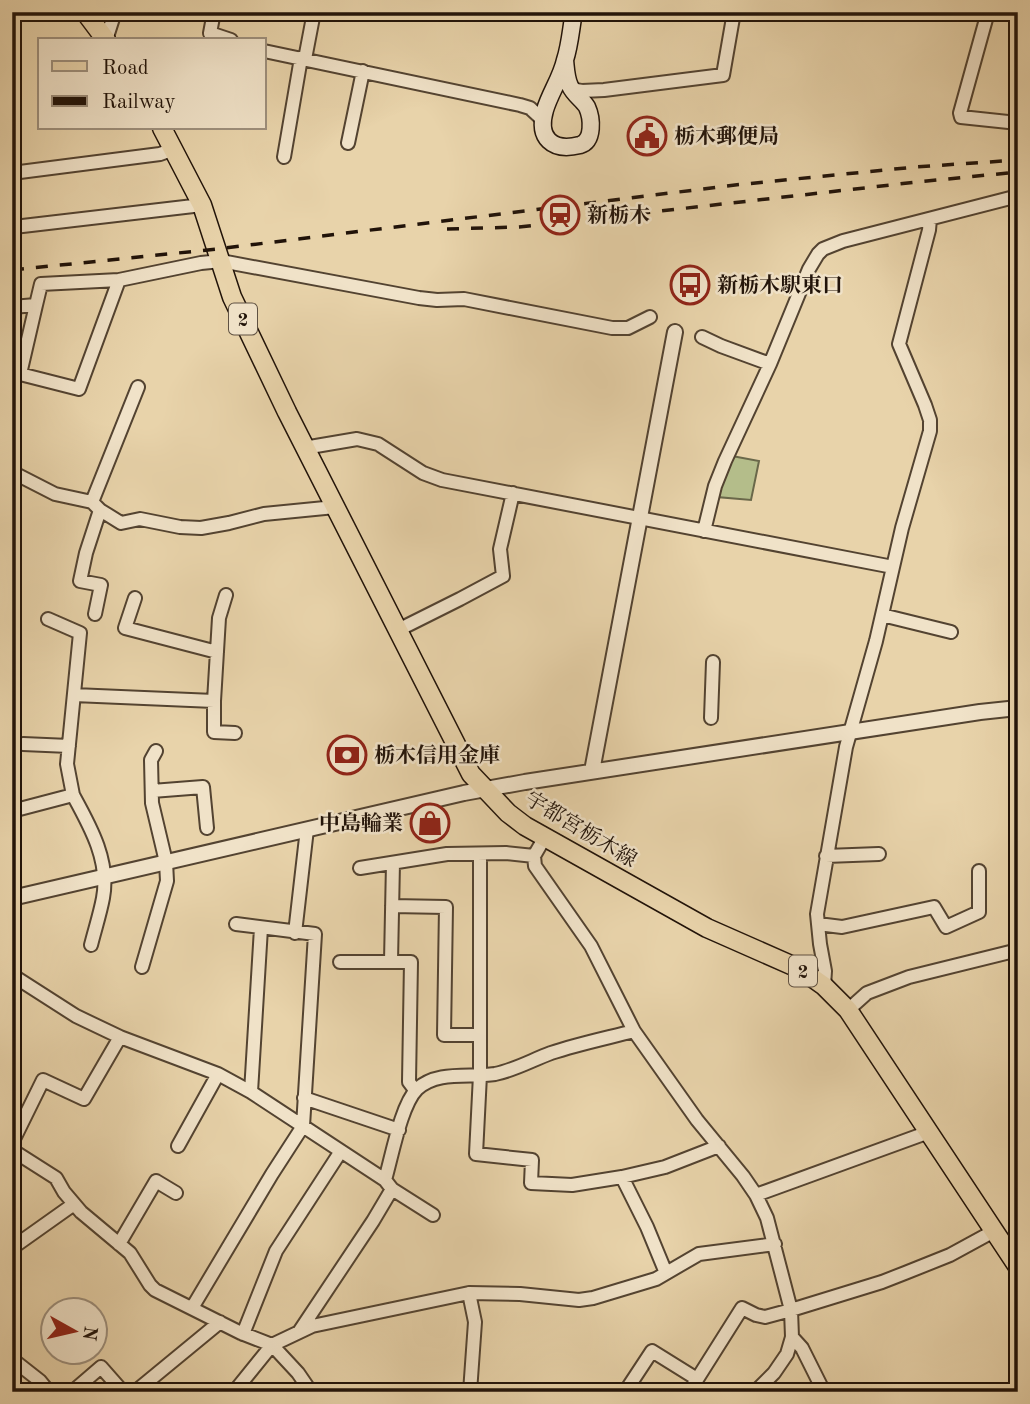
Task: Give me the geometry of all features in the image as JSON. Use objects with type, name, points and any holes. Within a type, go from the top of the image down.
[{"type":"main road","points":[[85,12],[104,38]]},
{"type":"main road","points":[[565,60],[566,77],[571,89],[588,109],[589,138],[580,145],[553,145],[544,133],[543,120],[545,108],[565,60],[574,12]]},
{"type":"main road","name":"宇都宮栃木線","points":[[163,130],[202,205],[232,297],[304,448],[471,774],[508,813],[526,826],[707,928],[800,969],[824,986],[848,1010],[1018,1267]]},
{"type":"street","points":[[107,38],[115,12]]},
{"type":"street","points":[[214,12],[210,33],[224,38]]},
{"type":"street","points":[[284,157],[314,12]]},
{"type":"street","points":[[571,89],[604,90],[723,75],[734,12]]},
{"type":"street","points":[[988,12],[961,117],[1018,123]]},
{"type":"street","points":[[266,51],[520,105],[530,108],[543,120]]},
{"type":"street","points":[[348,144],[363,71]]},
{"type":"street","points":[[588,109],[594,94],[604,90]]},
{"type":"street","points":[[520,105],[552,93]]},
{"type":"street","points":[[12,173],[174,149]]},
{"type":"street","points":[[704,531],[715,486],[725,461],[818,254],[827,246],[844,248],[930,219],[1018,196]]},
{"type":"street","points":[[12,222],[14,227],[202,205]]},
{"type":"street","points":[[824,986],[825,971],[817,914],[849,732],[931,427],[925,405],[899,344],[930,219]]},
{"type":"street","points":[[119,280],[79,388],[20,374],[41,285],[119,280],[221,261],[419,298],[464,299],[612,328],[628,328],[650,317]]},
{"type":"street","points":[[12,307],[36,305]]},
{"type":"street","points":[[592,771],[675,332]]},
{"type":"street","points":[[702,337],[770,364]]},
{"type":"street","points":[[95,614],[101,585],[80,581],[96,506],[138,387]]},
{"type":"street","points":[[304,448],[357,439],[378,444],[423,473],[442,480],[893,567]]},
{"type":"street","points":[[12,472],[55,494],[96,506],[121,523],[140,519],[201,528],[264,514],[335,507]]},
{"type":"street","points":[[398,630],[503,576],[500,549],[513,493]]},
{"type":"street","points":[[226,595],[219,618],[214,732],[235,733]]},
{"type":"street","points":[[135,598],[125,628],[217,652]]},
{"type":"street","points":[[882,615],[951,632]]},
{"type":"street","points":[[48,619],[80,634],[67,764],[73,795],[95,836],[104,877],[103,896],[91,945]]},
{"type":"street","points":[[710,718],[713,662]]},
{"type":"street","points":[[74,695],[214,701]]},
{"type":"street","points":[[12,898],[486,789],[1018,708]]},
{"type":"street","points":[[23,744],[69,746]]},
{"type":"street","points":[[142,967],[166,881],[166,862],[152,803],[151,760],[156,751]]},
{"type":"street","points":[[152,791],[204,787],[207,828]]},
{"type":"street","points":[[12,811],[73,795]]},
{"type":"street","points":[[295,933],[307,829]]},
{"type":"street","points":[[545,837],[534,856],[535,866],[591,946],[634,1031],[756,1195],[767,1218],[791,1310],[792,1337],[787,1354],[775,1373],[755,1392]]},
{"type":"street","points":[[360,868],[447,854],[506,853],[534,856]]},
{"type":"street","points":[[480,854],[480,1075],[476,1154],[532,1160],[531,1183],[572,1185],[665,1167],[719,1146]]},
{"type":"street","points":[[826,856],[879,854]]},
{"type":"street","points":[[391,961],[393,863]]},
{"type":"street","points":[[818,924],[842,927],[934,906],[946,927],[979,912],[979,871]]},
{"type":"street","points":[[392,906],[446,907],[444,1035],[480,1035]]},
{"type":"street","points":[[192,1308],[303,1126],[315,934],[236,924]]},
{"type":"street","points":[[251,1092],[261,928]]},
{"type":"street","points":[[848,1010],[867,993],[909,977],[1018,950]]},
{"type":"street","points":[[340,962],[411,962],[410,1082],[415,1090]]},
{"type":"street","points":[[12,975],[76,1016],[120,1037],[218,1074],[251,1092],[433,1215]]},
{"type":"street","points":[[298,1333],[373,1221],[389,1184],[399,1130],[407,1103],[415,1090],[428,1081],[442,1077],[495,1074],[551,1053],[634,1031]]},
{"type":"street","points":[[12,1143],[43,1080],[85,1099],[120,1037]]},
{"type":"street","points":[[178,1146],[218,1074]]},
{"type":"street","points":[[304,1098],[399,1130]]},
{"type":"street","points":[[756,1195],[929,1132]]},
{"type":"street","points":[[12,1150],[56,1178],[81,1212],[130,1253],[155,1290],[243,1334],[272,1345],[298,1373],[311,1392]]},
{"type":"street","points":[[243,1334],[276,1251],[341,1151]]},
{"type":"street","points":[[622,1177],[666,1273]]},
{"type":"street","points":[[119,1244],[156,1181],[176,1193]]},
{"type":"street","points":[[12,1248],[74,1204]]},
{"type":"street","points":[[689,1392],[741,1308],[765,1317],[791,1310],[882,1282],[950,1255],[994,1231]]},
{"type":"street","points":[[234,1392],[272,1345],[312,1326],[469,1293],[520,1294],[579,1300],[593,1298],[656,1279],[699,1254],[775,1244]]},
{"type":"street","points":[[469,1293],[475,1322],[470,1392]]},
{"type":"street","points":[[135,1392],[220,1322]]},
{"type":"street","points":[[792,1337],[802,1348],[824,1392]]},
{"type":"street","points":[[625,1392],[652,1351],[697,1379]]},
{"type":"street","points":[[12,1359],[40,1381],[49,1392]]},
{"type":"street","points":[[72,1392],[101,1367],[123,1392]]},
{"type":"green space","points":[[732,456],[759,461],[751,500],[717,497]]},
{"type":"railway","points":[[12,270],[217,249],[735,185],[1018,160]]},
{"type":"railway","points":[[447,229],[519,227],[1018,172]]},
{"type":"place","name":"栃木郵便局","points":[[647,136]]},
{"type":"place","name":"新栃木","points":[[560,215]]},
{"type":"place","name":"新栃木駅東口","points":[[690,285]]},
{"type":"place","name":"栃木信用金庫","points":[[347,755]]},
{"type":"place","name":"中島輪業","points":[[430,823]]}]
